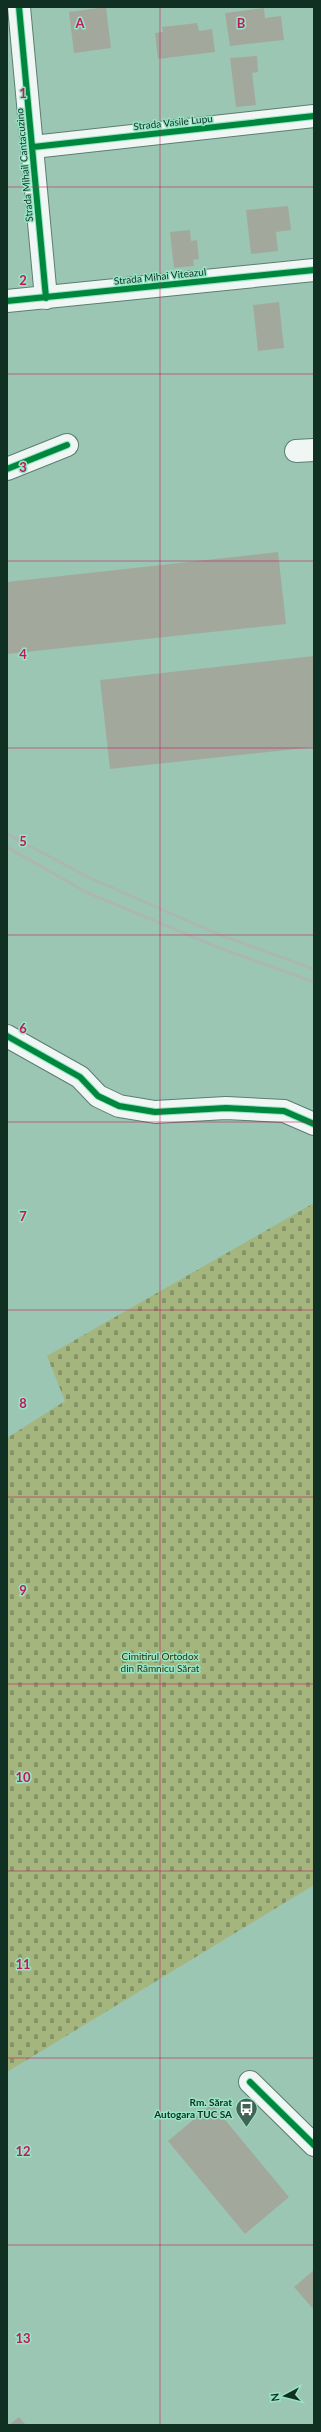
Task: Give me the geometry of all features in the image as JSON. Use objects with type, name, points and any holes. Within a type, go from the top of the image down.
[{"type":"street","name":"Strada Mihail Cantacuzino","points":[[19,7],[46,298]]},
{"type":"street","name":"Strada Vasile Lupu","points":[[33,147],[314,116]]},
{"type":"street","name":"Strada Mihai Viteazul","points":[[7,301],[314,270]]},
{"type":"street","points":[[7,469],[67,445]]},
{"type":"street","points":[[7,1036],[80,1077],[98,1096],[119,1106],[155,1112],[226,1108],[284,1111],[314,1124]]},
{"type":"street","points":[[250,2082],[314,2145]]},
{"type":"green space","name":"Cimitirul Ortodox din Râmnicu Sărat","points":[[314,1203],[314,1885],[7,2072],[7,1438],[65,1401],[47,1356]]},
{"type":"building","points":[[106,7],[111,48],[74,53],[69,12]]},
{"type":"building","points":[[264,8],[265,18],[281,16],[284,40],[230,46],[225,13]]},
{"type":"building","points":[[197,23],[199,31],[212,29],[215,52],[158,59],[155,33],[163,32],[162,27]]},
{"type":"building","points":[[257,56],[258,72],[252,73],[256,105],[236,107],[230,58]]},
{"type":"building","points":[[288,206],[291,230],[276,232],[278,251],[251,254],[246,210]]},
{"type":"building","points":[[190,230],[191,241],[197,240],[199,259],[193,260],[194,266],[174,268],[170,232]]},
{"type":"building","points":[[279,302],[284,348],[258,351],[253,305]]},
{"type":"building","points":[[278,552],[286,624],[7,654],[7,582]]},
{"type":"building","points":[[314,656],[314,747],[110,769],[100,680]]},
{"type":"building","points":[[212,2104],[289,2197],[245,2234],[168,2141]]},
{"type":"building","points":[[314,2270],[314,2310],[294,2287]]},
{"type":"building","points":[[19,2417],[26,2425],[9,2425]]},
{"type":"railway","points":[[7,834],[90,878],[220,935],[314,969]]},
{"type":"railway","points":[[7,847],[86,892],[217,947],[314,982]]},
{"type":"cycle path","points":[[19,7],[46,298]]},
{"type":"cycle path","points":[[33,147],[314,116]]},
{"type":"cycle path","points":[[7,301],[314,270]]},
{"type":"cycle path","points":[[7,469],[67,445]]},
{"type":"cycle path","points":[[7,1036],[80,1077],[98,1096],[119,1106],[155,1112],[226,1108],[284,1111],[314,1124]]},
{"type":"cycle path","points":[[250,2082],[314,2145]]},
{"type":"place","name":"Rm. Sărat Autogara TUC SA","points":[[247,2128]]}]
